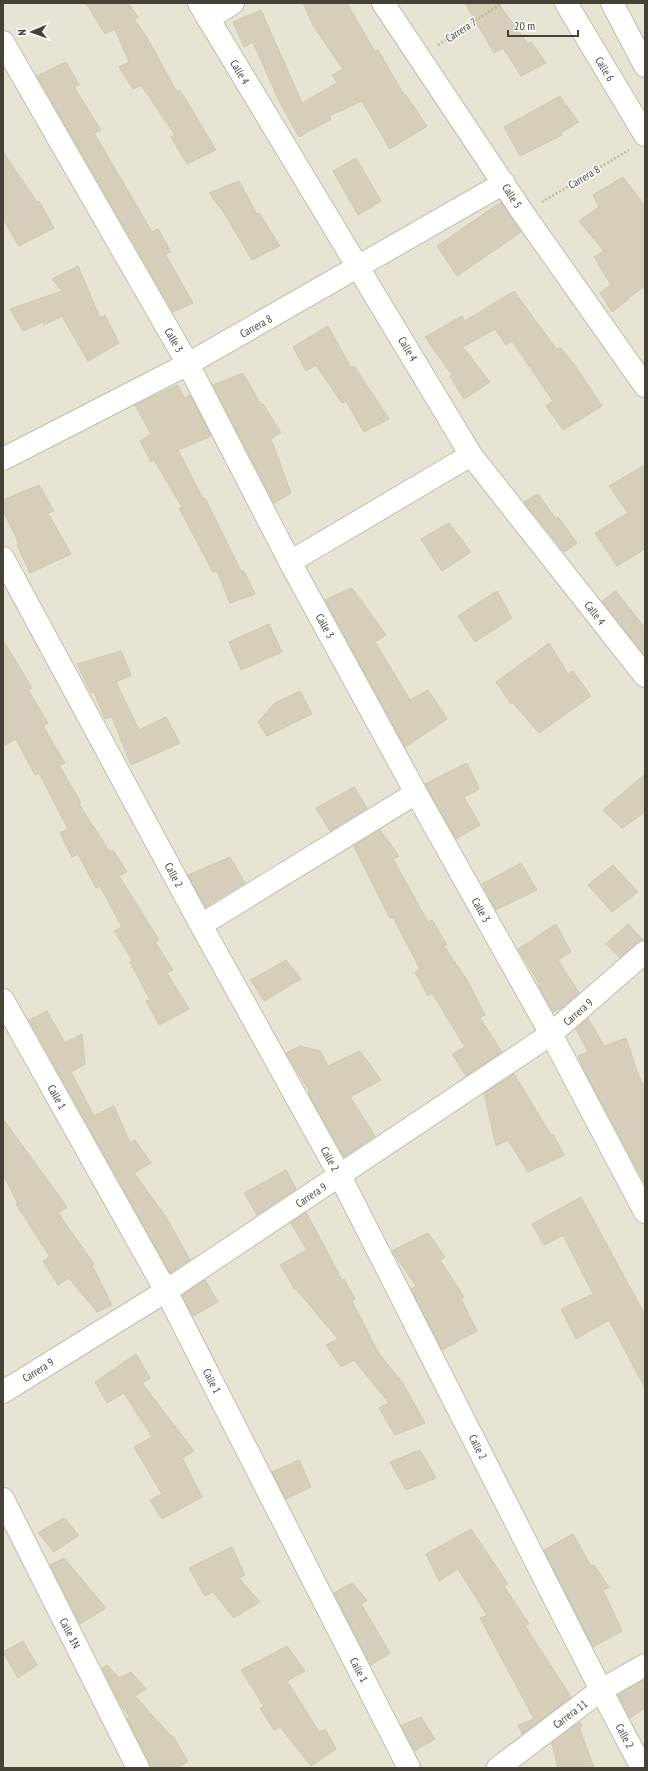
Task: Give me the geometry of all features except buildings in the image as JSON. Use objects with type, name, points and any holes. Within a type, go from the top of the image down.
[{"type":"street","points":[[203,11],[233,3]]},
{"type":"street","name":"Calle 5","points":[[383,3],[504,183],[523,214],[645,386]]},
{"type":"street","name":"Calle 6","points":[[566,3],[638,142]]},
{"type":"street","points":[[612,3],[645,66]]},
{"type":"street","name":"Calle 4","points":[[203,11],[471,455],[645,676]]},
{"type":"street","name":"Calle 3","points":[[3,42],[188,364],[290,562],[416,793],[551,1034],[645,1212]]},
{"type":"street","name":"Carrera 8","points":[[3,459],[188,364],[359,268],[504,183]]},
{"type":"street","points":[[290,562],[471,455]]},
{"type":"street","name":"Calle 2","points":[[3,558],[201,925],[340,1176],[642,1768]]},
{"type":"street","points":[[201,925],[416,793]]},
{"type":"street","name":"Carrera 9","points":[[3,1392],[166,1291],[551,1034],[645,952]]},
{"type":"street","name":"Calle 1","points":[[3,1000],[166,1291],[409,1768]]},
{"type":"street","name":"Calle 1N","points":[[3,1499],[138,1768]]},
{"type":"street","name":"Carrera 11","points":[[498,1768],[601,1690],[645,1665]]},
{"type":"path","name":"Carrera 7","points":[[419,58],[502,3]]},
{"type":"path","name":"Carrera 8","points":[[523,214],[638,142]]},
{"type":"shaded area","points":[[3,3],[645,3],[645,1768],[3,1768]]}]
